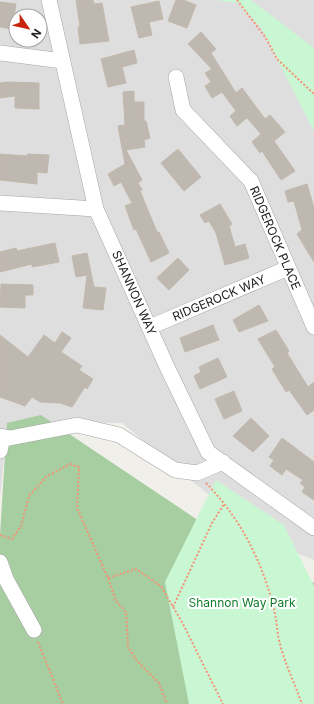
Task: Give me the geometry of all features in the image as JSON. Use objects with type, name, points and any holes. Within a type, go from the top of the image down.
[{"type":"street","name":"SHANNON WAY","points":[[49,0],[64,61],[96,209],[208,452],[314,528]]},
{"type":"street","points":[[0,53],[64,61]]},
{"type":"street","name":"RIDGEROCK PLACE","points":[[176,77],[183,110],[251,181],[314,327]]},
{"type":"street","points":[[0,203],[96,209]]},
{"type":"street","name":"RIDGEROCK WAY","points":[[150,327],[288,268]]},
{"type":"street","points":[[1,441],[77,425],[119,435],[175,470],[197,473],[223,462]]},
{"type":"street","points":[[0,562],[6,579],[34,630]]},
{"type":"path","points":[[237,0],[266,38],[277,59],[314,94]]},
{"type":"path","points":[[0,535],[12,539],[21,526],[29,496],[46,476],[70,464],[79,467],[77,508],[108,578],[116,601],[126,612],[128,647],[137,661],[159,683],[167,704]]},
{"type":"path","points":[[197,473],[224,504],[251,544],[258,558],[275,613],[280,644],[302,704]]},
{"type":"path","points":[[173,607],[212,523],[224,504]]},
{"type":"path","points":[[108,578],[136,569],[161,586],[223,704]]},
{"type":"path","points":[[34,630],[63,704]]},
{"type":"shaded area","points":[[0,0],[314,0],[314,560],[261,538],[122,423],[8,423],[0,496]]},
{"type":"green space","points":[[216,0],[251,0],[314,48],[314,131],[261,28],[238,3]]},
{"type":"green space","points":[[41,415],[229,541],[314,583],[314,704],[0,704],[0,535],[7,423]]},
{"type":"green space","name":"Shannon Way Park","points":[[216,480],[284,525],[314,586],[314,704],[189,704],[165,582]]},
{"type":"building","points":[[76,0],[93,0],[94,4],[102,3],[109,41],[80,44],[78,27],[80,27]]},
{"type":"building","points":[[176,0],[183,0],[196,5],[187,28],[168,21]]},
{"type":"building","points":[[159,1],[163,19],[149,22],[152,35],[139,38],[131,7]]},
{"type":"building","points":[[0,2],[16,4],[15,8],[8,8],[8,28],[0,27]]},
{"type":"building","points":[[201,32],[216,49],[211,53],[236,93],[242,88],[265,119],[270,115],[285,132],[274,141],[295,171],[281,180],[262,151],[260,153],[252,142],[261,134],[247,118],[237,126],[230,116],[236,111],[222,92],[212,98],[205,86],[211,82],[205,73],[212,69],[188,44]]},
{"type":"building","points":[[134,50],[137,63],[122,67],[126,83],[108,87],[101,59]]},
{"type":"building","points":[[0,83],[39,83],[39,109],[15,108],[15,96],[0,98]]},
{"type":"building","points":[[134,91],[134,102],[144,102],[144,121],[146,121],[150,138],[144,140],[145,147],[126,150],[142,180],[138,183],[142,190],[140,191],[157,232],[159,232],[169,253],[151,262],[136,229],[134,230],[125,206],[132,203],[121,182],[114,186],[108,174],[125,164],[118,126],[125,125],[123,92]]},
{"type":"building","points":[[178,149],[201,177],[184,191],[161,163]]},
{"type":"building","points":[[0,154],[27,156],[28,154],[49,155],[47,173],[37,172],[37,184],[0,180]]},
{"type":"building","points":[[307,184],[314,208],[314,262],[297,234],[302,230],[294,201],[288,202],[285,191]]},
{"type":"building","points":[[220,204],[232,224],[229,226],[235,247],[245,244],[249,258],[225,265],[216,233],[209,221],[205,223],[200,215]]},
{"type":"building","points":[[55,243],[59,262],[32,267],[32,264],[0,272],[0,252],[16,248],[17,251]]},
{"type":"building","points":[[87,253],[94,287],[106,288],[103,310],[83,308],[87,275],[76,277],[72,256]]},
{"type":"building","points":[[178,258],[189,270],[169,290],[157,278]]},
{"type":"building","points":[[1,284],[33,285],[33,295],[25,295],[25,308],[0,307]]},
{"type":"building","points":[[259,305],[268,321],[239,332],[233,320]]},
{"type":"building","points":[[213,325],[219,340],[185,352],[180,338]]},
{"type":"building","points":[[276,330],[289,351],[287,353],[308,387],[314,382],[314,410],[307,415],[289,390],[286,392],[272,369],[275,367],[258,339]]},
{"type":"building","points":[[62,332],[71,338],[61,352],[82,366],[79,370],[93,379],[87,389],[85,387],[72,407],[60,403],[40,402],[32,397],[25,406],[0,397],[0,335],[28,357],[44,335],[55,343]]},
{"type":"building","points":[[218,358],[227,377],[200,389],[194,376],[201,372],[199,367]]},
{"type":"building","points":[[234,391],[242,411],[224,419],[215,399]]},
{"type":"building","points":[[251,418],[269,436],[253,452],[233,436]]},
{"type":"building","points":[[282,438],[314,462],[314,500],[302,492],[305,487],[300,483],[303,480],[286,469],[282,475],[270,466],[274,460],[269,457]]}]
